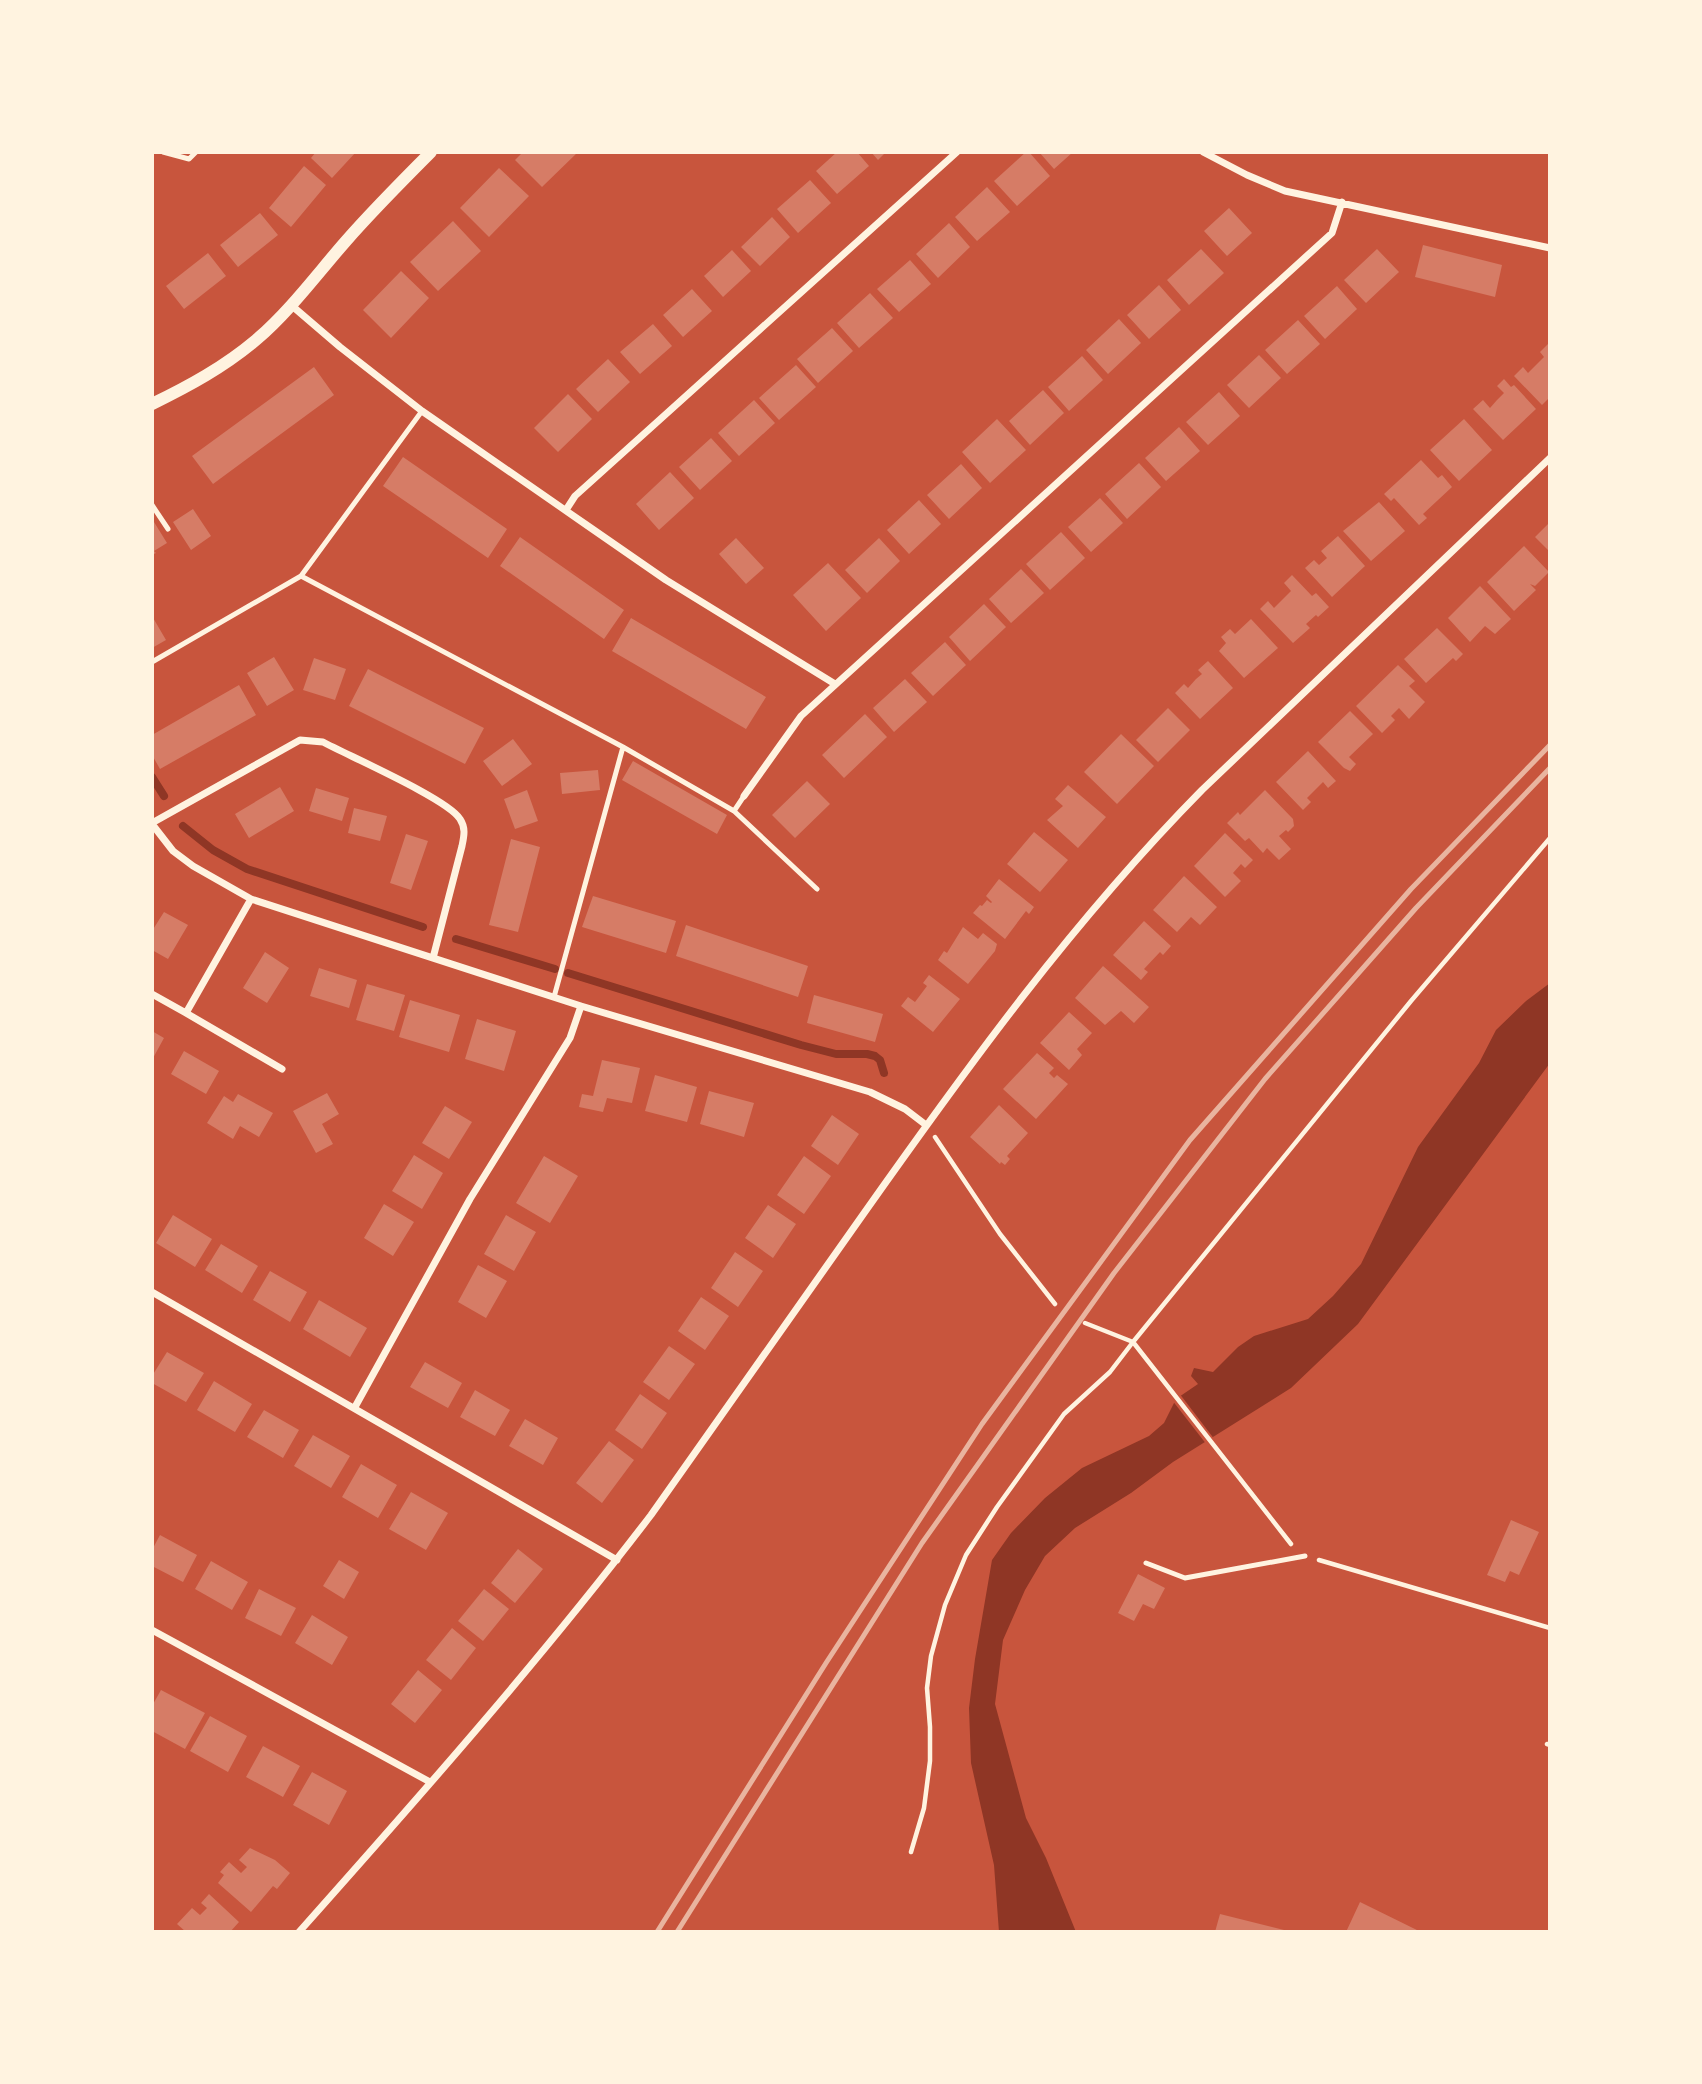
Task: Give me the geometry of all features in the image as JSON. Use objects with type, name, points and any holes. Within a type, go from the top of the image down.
[{"type":"street","points":[[152,404],[198,381],[258,338],[291,305],[361,223],[431,152]]},
{"type":"street","points":[[566,510],[575,496],[957,152]]},
{"type":"street","points":[[1203,152],[1247,176],[1316,200],[1342,202],[1550,248]]},
{"type":"street","points":[[744,796],[801,716],[1332,233],[1342,202]]},
{"type":"street","points":[[291,305],[340,348],[422,411],[666,580],[835,684]]},
{"type":"street","points":[[299,1932],[471,1737],[617,1560],[978,1053],[1070,935],[1148,845],[1297,697],[1550,458]]},
{"type":"street","points":[[433,958],[462,846],[462,821],[444,804],[323,742],[300,740],[152,824],[173,851],[192,866],[251,899],[581,1006],[870,1092],[905,1109],[926,1125]]},
{"type":"street","points":[[186,1013],[251,899]]},
{"type":"street","points":[[152,995],[282,1069]]},
{"type":"street","points":[[355,1407],[470,1199],[570,1038],[581,1006]]},
{"type":"street","points":[[152,1292],[617,1560]]},
{"type":"street","points":[[152,1630],[430,1782]]},
{"type":"lane","points":[[163,152],[189,159],[196,152]]},
{"type":"lane","points":[[152,662],[301,576],[422,411]]},
{"type":"lane","points":[[152,505],[168,529]]},
{"type":"lane","points":[[301,576],[623,747],[734,811],[817,889]]},
{"type":"lane","points":[[554,997],[623,747]]},
{"type":"lane","points":[[734,811],[744,796]]},
{"type":"lane","points":[[1146,1563],[1185,1578],[1305,1556]]},
{"type":"path","points":[[911,1852],[924,1808],[930,1760],[927,1688],[931,1656],[945,1605],[965,1555],[996,1507],[1064,1414],[1110,1372],[1402,1012],[1550,838]]},
{"type":"path","points":[[926,1125],[999,1234],[1055,1304]]},
{"type":"path","points":[[1085,1323],[1133,1342],[1284,1536],[1305,1556],[1550,1628]]},
{"type":"shaded area","points":[[1550,983],[1550,1063],[1358,1324],[1291,1388],[1075,1528],[1045,1556],[1025,1590],[1003,1640],[995,1704],[1026,1818],[1046,1858],[1076,1932],[999,1932],[994,1865],[971,1763],[969,1708],[992,1560],[1011,1533],[1045,1498],[1082,1468],[1149,1436],[1164,1423],[1176,1399],[1198,1384],[1191,1376],[1194,1368],[1213,1372],[1238,1347],[1254,1336],[1308,1319],[1333,1296],[1361,1264],[1418,1147],[1479,1063],[1496,1030],[1526,1001]]},
{"type":"pier","points":[[1179,1393],[1215,1440],[1207,1445],[1172,1400]]},
{"type":"building","points":[[316,152],[356,152],[332,178],[311,158]]},
{"type":"building","points":[[523,152],[578,152],[542,187],[515,160]]},
{"type":"building","points":[[837,152],[857,152],[869,166],[837,194],[816,171]]},
{"type":"building","points":[[871,152],[886,152],[878,160]]},
{"type":"building","points":[[1029,152],[1050,176],[1017,206],[994,181]]},
{"type":"building","points":[[1039,152],[1073,152],[1054,169]]},
{"type":"building","points":[[304,166],[326,185],[291,227],[269,208]]},
{"type":"building","points":[[499,168],[529,196],[489,237],[460,208]]},
{"type":"building","points":[[810,180],[831,203],[798,233],[777,209]]},
{"type":"building","points":[[987,187],[1010,212],[977,241],[955,217]]},
{"type":"building","points":[[1229,208],[1252,233],[1227,256],[1204,231]]},
{"type":"building","points":[[260,213],[278,235],[238,267],[220,245]]},
{"type":"building","points":[[772,217],[790,237],[760,266],[741,247]]},
{"type":"building","points":[[453,221],[481,251],[438,291],[410,262]]},
{"type":"building","points":[[949,223],[970,247],[938,278],[916,254]]},
{"type":"building","points":[[1423,245],[1502,265],[1495,297],[1415,277]]},
{"type":"building","points":[[1201,249],[1224,273],[1189,305],[1167,280]]},
{"type":"building","points":[[1377,249],[1399,272],[1366,303],[1344,280]]},
{"type":"building","points":[[732,250],[751,271],[723,297],[704,276]]},
{"type":"building","points":[[208,253],[226,276],[184,309],[166,286]]},
{"type":"building","points":[[910,260],[931,284],[899,312],[877,289]]},
{"type":"building","points":[[401,271],[429,298],[391,338],[363,310]]},
{"type":"building","points":[[1159,285],[1181,310],[1149,339],[1127,315]]},
{"type":"building","points":[[1337,286],[1357,309],[1325,339],[1304,316]]},
{"type":"building","points":[[692,289],[712,311],[683,337],[663,315]]},
{"type":"building","points":[[870,293],[893,318],[859,348],[837,323]]},
{"type":"building","points":[[1119,319],[1141,343],[1108,374],[1086,350]]},
{"type":"building","points":[[1298,320],[1320,344],[1287,374],[1265,350]]},
{"type":"building","points":[[653,324],[672,346],[640,374],[620,352]]},
{"type":"building","points":[[832,328],[853,351],[818,383],[797,359]]},
{"type":"building","points":[[1548,344],[1550,397],[1542,405],[1514,376],[1523,367],[1528,373],[1544,357],[1540,352]]},
{"type":"building","points":[[1259,355],[1281,378],[1249,408],[1227,385]]},
{"type":"building","points":[[1082,356],[1103,380],[1069,411],[1048,387]]},
{"type":"building","points":[[608,359],[630,382],[598,412],[576,389]]},
{"type":"building","points":[[796,365],[816,387],[779,420],[759,398]]},
{"type":"building","points":[[314,367],[334,395],[213,484],[192,456]]},
{"type":"building","points":[[1504,379],[1511,387],[1514,385],[1536,409],[1503,440],[1473,409],[1483,400],[1490,408],[1504,393],[1497,386]]},
{"type":"building","points":[[1043,390],[1064,413],[1030,445],[1009,421]]},
{"type":"building","points":[[1219,392],[1240,416],[1208,445],[1186,422]]},
{"type":"building","points":[[568,394],[592,419],[558,452],[534,428]]},
{"type":"building","points":[[754,400],[775,423],[739,456],[718,433]]},
{"type":"building","points":[[997,419],[1026,450],[990,483],[962,452]]},
{"type":"building","points":[[1464,419],[1492,450],[1459,481],[1430,450]]},
{"type":"building","points":[[1179,427],[1200,451],[1166,481],[1145,458]]},
{"type":"building","points":[[711,438],[732,461],[700,490],[679,467]]},
{"type":"building","points":[[403,457],[507,529],[488,558],[383,486]]},
{"type":"building","points":[[1421,460],[1438,478],[1442,475],[1452,487],[1423,514],[1427,518],[1419,525],[1394,498],[1391,501],[1384,494]]},
{"type":"building","points":[[1139,463],[1161,487],[1127,519],[1105,494]]},
{"type":"building","points":[[961,464],[982,488],[949,519],[927,495]]},
{"type":"building","points":[[670,472],[694,498],[659,530],[636,504]]},
{"type":"building","points":[[1100,498],[1123,523],[1091,552],[1068,527]]},
{"type":"building","points":[[919,500],[941,524],[909,554],[887,530]]},
{"type":"building","points":[[1379,502],[1405,531],[1371,561],[1343,531]]},
{"type":"building","points":[[193,509],[211,536],[191,550],[173,522]]},
{"type":"building","points":[[154,522],[167,543],[152,555]]},
{"type":"building","points":[[1550,522],[1550,552],[1535,537]]},
{"type":"building","points":[[1061,532],[1085,558],[1050,590],[1026,564]]},
{"type":"building","points":[[1338,536],[1365,566],[1332,597],[1305,568],[1314,560],[1319,565],[1327,558],[1321,551]]},
{"type":"building","points":[[520,537],[624,610],[604,639],[500,566]]},
{"type":"building","points":[[736,538],[764,568],[746,584],[719,554]]},
{"type":"building","points":[[879,538],[900,561],[867,593],[845,570]]},
{"type":"building","points":[[1524,546],[1549,572],[1535,586],[1530,584],[1536,590],[1514,611],[1487,582]]},
{"type":"building","points":[[828,563],[861,598],[826,631],[793,595]]},
{"type":"building","points":[[1021,569],[1044,593],[1011,623],[989,599]]},
{"type":"building","points":[[1292,575],[1312,596],[1316,593],[1329,607],[1306,624],[1310,628],[1293,643],[1260,609],[1268,601],[1274,608],[1291,591],[1284,583]]},
{"type":"building","points":[[1480,586],[1511,619],[1495,634],[1485,626],[1470,642],[1448,618]]},
{"type":"building","points":[[984,604],[1006,627],[970,661],[949,637]]},
{"type":"building","points":[[152,616],[166,640],[152,648]]},
{"type":"building","points":[[631,618],[766,697],[746,729],[612,651]]},
{"type":"building","points":[[1251,619],[1278,648],[1244,678],[1219,651],[1226,643],[1221,637],[1230,629],[1235,634]]},
{"type":"building","points":[[1437,628],[1463,654],[1456,661],[1453,658],[1426,683],[1404,659]]},
{"type":"building","points":[[945,642],[966,665],[933,696],[911,673]]},
{"type":"building","points":[[274,657],[294,690],[267,706],[247,673]]},
{"type":"building","points":[[314,658],[346,669],[335,700],[303,690]]},
{"type":"building","points":[[1208,661],[1233,688],[1200,719],[1175,693],[1184,684],[1188,688],[1202,674],[1198,670]]},
{"type":"building","points":[[1398,665],[1415,681],[1409,686],[1425,702],[1409,719],[1399,708],[1391,716],[1395,720],[1382,733],[1356,706]]},
{"type":"building","points":[[368,669],[484,728],[465,764],[349,706]]},
{"type":"building","points":[[905,679],[927,702],[894,732],[873,708]]},
{"type":"building","points":[[239,685],[256,715],[160,769],[152,755],[152,735]]},
{"type":"building","points":[[1168,708],[1190,730],[1158,762],[1136,740]]},
{"type":"building","points":[[1350,711],[1373,734],[1349,757],[1356,764],[1350,771],[1318,742]]},
{"type":"building","points":[[865,714],[887,737],[844,778],[822,755]]},
{"type":"building","points":[[1121,734],[1154,766],[1117,804],[1084,772]]},
{"type":"building","points":[[513,739],[532,764],[502,786],[483,761]]},
{"type":"building","points":[[1308,751],[1336,781],[1328,788],[1323,782],[1307,798],[1311,802],[1303,810],[1276,782]]},
{"type":"building","points":[[633,761],[727,815],[717,834],[622,780]]},
{"type":"building","points":[[598,770],[600,790],[562,794],[560,773]]},
{"type":"building","points":[[807,781],[830,804],[795,838],[772,815]]},
{"type":"building","points":[[1068,785],[1106,817],[1078,848],[1047,820],[1063,806],[1055,799]]},
{"type":"building","points":[[280,787],[294,811],[249,838],[235,814]]},
{"type":"building","points":[[316,788],[349,798],[342,821],[309,811]]},
{"type":"building","points":[[527,790],[538,821],[515,829],[504,799]]},
{"type":"building","points":[[1265,790],[1293,819],[1294,826],[1279,836],[1291,849],[1279,860],[1267,848],[1263,853],[1249,838],[1245,841],[1227,823],[1238,812],[1240,815]]},
{"type":"building","points":[[354,808],[387,816],[380,841],[348,833]]},
{"type":"building","points":[[1034,832],[1068,860],[1040,892],[1007,864]]},
{"type":"building","points":[[1225,833],[1253,860],[1245,868],[1241,864],[1233,873],[1241,881],[1225,897],[1194,866]]},
{"type":"building","points":[[406,834],[428,841],[411,890],[390,883]]},
{"type":"building","points":[[511,839],[540,847],[518,932],[489,925]]},
{"type":"building","points":[[1184,876],[1217,907],[1200,925],[1191,917],[1177,932],[1153,910]]},
{"type":"building","points":[[999,879],[1034,907],[1029,914],[1026,911],[1005,939],[973,913],[987,900],[992,902],[986,896]]},
{"type":"building","points":[[593,896],[676,921],[666,953],[582,927]]},
{"type":"building","points":[[164,912],[188,925],[168,959],[152,950],[152,931]]},
{"type":"building","points":[[1144,921],[1171,946],[1163,955],[1160,952],[1144,969],[1148,972],[1141,980],[1113,955]]},
{"type":"building","points":[[686,925],[808,966],[798,997],[676,956]]},
{"type":"building","points":[[963,927],[978,939],[983,933],[997,944],[995,951],[968,984],[938,960],[944,951],[947,953]]},
{"type":"building","points":[[265,952],[289,968],[267,1003],[243,988]]},
{"type":"building","points":[[1103,966],[1149,1007],[1134,1023],[1121,1011],[1105,1025],[1075,998]]},
{"type":"building","points":[[319,968],[357,980],[349,1008],[310,996]]},
{"type":"building","points":[[929,975],[960,999],[933,1032],[901,1006],[908,997],[915,1002],[927,986],[923,983]]},
{"type":"building","points":[[367,984],[405,995],[394,1031],[356,1020]]},
{"type":"building","points":[[814,995],[883,1014],[875,1042],[807,1023]]},
{"type":"building","points":[[410,1000],[460,1015],[449,1052],[399,1037]]},
{"type":"building","points":[[1069,1012],[1092,1033],[1077,1049],[1082,1055],[1069,1070],[1040,1043]]},
{"type":"building","points":[[477,1019],[516,1031],[504,1071],[465,1059]]},
{"type":"building","points":[[152,1031],[164,1038],[152,1060]]},
{"type":"building","points":[[184,1051],[219,1071],[206,1094],[171,1074]]},
{"type":"building","points":[[1037,1053],[1054,1068],[1049,1073],[1054,1078],[1057,1075],[1068,1084],[1036,1119],[1003,1089]]},
{"type":"building","points":[[602,1060],[640,1068],[632,1103],[607,1098],[603,1112],[579,1107],[582,1094],[593,1096]]},
{"type":"building","points":[[655,1075],[697,1087],[687,1122],[645,1111]]},
{"type":"building","points":[[709,1091],[754,1103],[744,1137],[700,1124]]},
{"type":"building","points":[[327,1093],[339,1114],[322,1124],[333,1144],[316,1153],[293,1111]]},
{"type":"building","points":[[238,1094],[273,1113],[259,1137],[240,1126],[233,1139],[207,1123],[224,1096],[233,1102]]},
{"type":"building","points":[[999,1105],[1028,1133],[1007,1156],[1010,1159],[1005,1165],[1001,1162],[1000,1164],[970,1137]]},
{"type":"building","points":[[445,1106],[472,1122],[449,1159],[422,1143]]},
{"type":"building","points":[[832,1115],[859,1134],[838,1165],[811,1146]]},
{"type":"building","points":[[414,1155],[443,1173],[422,1209],[392,1191]]},
{"type":"building","points":[[544,1156],[578,1176],[550,1223],[516,1203]]},
{"type":"building","points":[[804,1156],[831,1176],[804,1214],[777,1195]]},
{"type":"building","points":[[384,1204],[414,1222],[393,1256],[364,1238]]},
{"type":"building","points":[[768,1205],[796,1224],[773,1258],[745,1238]]},
{"type":"building","points":[[173,1215],[212,1239],[195,1267],[156,1243]]},
{"type":"building","points":[[506,1215],[536,1232],[514,1271],[484,1254]]},
{"type":"building","points":[[221,1244],[258,1266],[242,1293],[205,1270]]},
{"type":"building","points":[[735,1252],[763,1271],[738,1307],[711,1288]]},
{"type":"building","points":[[478,1265],[507,1281],[486,1318],[458,1302]]},
{"type":"building","points":[[270,1271],[307,1292],[290,1322],[253,1300]]},
{"type":"building","points":[[701,1297],[729,1316],[705,1350],[678,1331]]},
{"type":"building","points":[[319,1300],[367,1328],[350,1357],[303,1329]]},
{"type":"building","points":[[669,1346],[695,1364],[669,1400],[643,1382]]},
{"type":"building","points":[[167,1352],[204,1373],[186,1402],[152,1383],[152,1376]]},
{"type":"building","points":[[425,1362],[462,1383],[448,1408],[410,1387]]},
{"type":"building","points":[[214,1381],[252,1404],[235,1432],[197,1410]]},
{"type":"building","points":[[475,1390],[510,1410],[495,1436],[460,1417]]},
{"type":"building","points":[[640,1394],[667,1413],[642,1449],[615,1430]]},
{"type":"building","points":[[264,1410],[299,1430],[283,1458],[247,1437]]},
{"type":"building","points":[[525,1419],[558,1438],[543,1465],[509,1446]]},
{"type":"building","points":[[313,1435],[350,1456],[331,1488],[294,1466]]},
{"type":"building","points":[[609,1441],[634,1460],[602,1503],[576,1483]]},
{"type":"building","points":[[361,1464],[397,1485],[378,1518],[342,1497]]},
{"type":"building","points":[[411,1492],[448,1513],[426,1550],[389,1529]]},
{"type":"building","points":[[1511,1520],[1539,1532],[1519,1575],[1510,1571],[1505,1582],[1487,1575]]},
{"type":"building","points":[[160,1535],[197,1555],[183,1582],[152,1566],[152,1550]]},
{"type":"building","points":[[518,1549],[543,1569],[515,1603],[491,1583]]},
{"type":"building","points":[[339,1560],[359,1572],[344,1599],[323,1586]]},
{"type":"building","points":[[211,1561],[248,1582],[232,1610],[195,1589]]},
{"type":"building","points":[[1138,1574],[1165,1588],[1154,1609],[1143,1604],[1134,1621],[1118,1613]]},
{"type":"building","points":[[259,1589],[296,1608],[281,1636],[245,1618]]},
{"type":"building","points":[[484,1589],[509,1609],[483,1641],[458,1621]]},
{"type":"building","points":[[312,1615],[348,1637],[332,1665],[295,1643]]},
{"type":"building","points":[[452,1628],[476,1648],[451,1680],[426,1660]]},
{"type":"building","points":[[418,1670],[442,1690],[415,1723],[391,1704]]},
{"type":"building","points":[[161,1690],[205,1713],[185,1749],[152,1731],[152,1706]]},
{"type":"building","points":[[210,1716],[247,1736],[228,1772],[190,1751]]},
{"type":"building","points":[[263,1746],[300,1766],[283,1797],[246,1777]]},
{"type":"building","points":[[312,1772],[347,1791],[329,1825],[293,1805]]},
{"type":"building","points":[[250,1848],[275,1860],[290,1873],[277,1889],[273,1886],[251,1912],[218,1883],[224,1875],[220,1872],[229,1862],[241,1873],[247,1867],[239,1860]]},
{"type":"building","points":[[209,1894],[239,1922],[230,1932],[186,1932],[177,1924],[192,1908],[200,1915],[207,1908],[201,1903]]},
{"type":"building","points":[[1360,1902],[1421,1932],[1346,1932]]},
{"type":"building","points":[[1220,1914],[1288,1931],[1288,1932],[1215,1932]]},
{"type":"waterway","points":[[152,777],[164,796]]},
{"type":"waterway","points":[[183,826],[213,850],[247,869],[423,927]]},
{"type":"waterway","points":[[456,939],[555,969]]},
{"type":"waterway","points":[[568,973],[801,1045],[836,1054],[875,1056],[880,1060],[884,1073]]},
{"type":"railway","points":[[657,1932],[826,1663],[982,1424],[1190,1140],[1411,889],[1550,745]]},
{"type":"railway","points":[[677,1932],[922,1543],[1114,1273],[1265,1079],[1416,908],[1550,768]]}]
